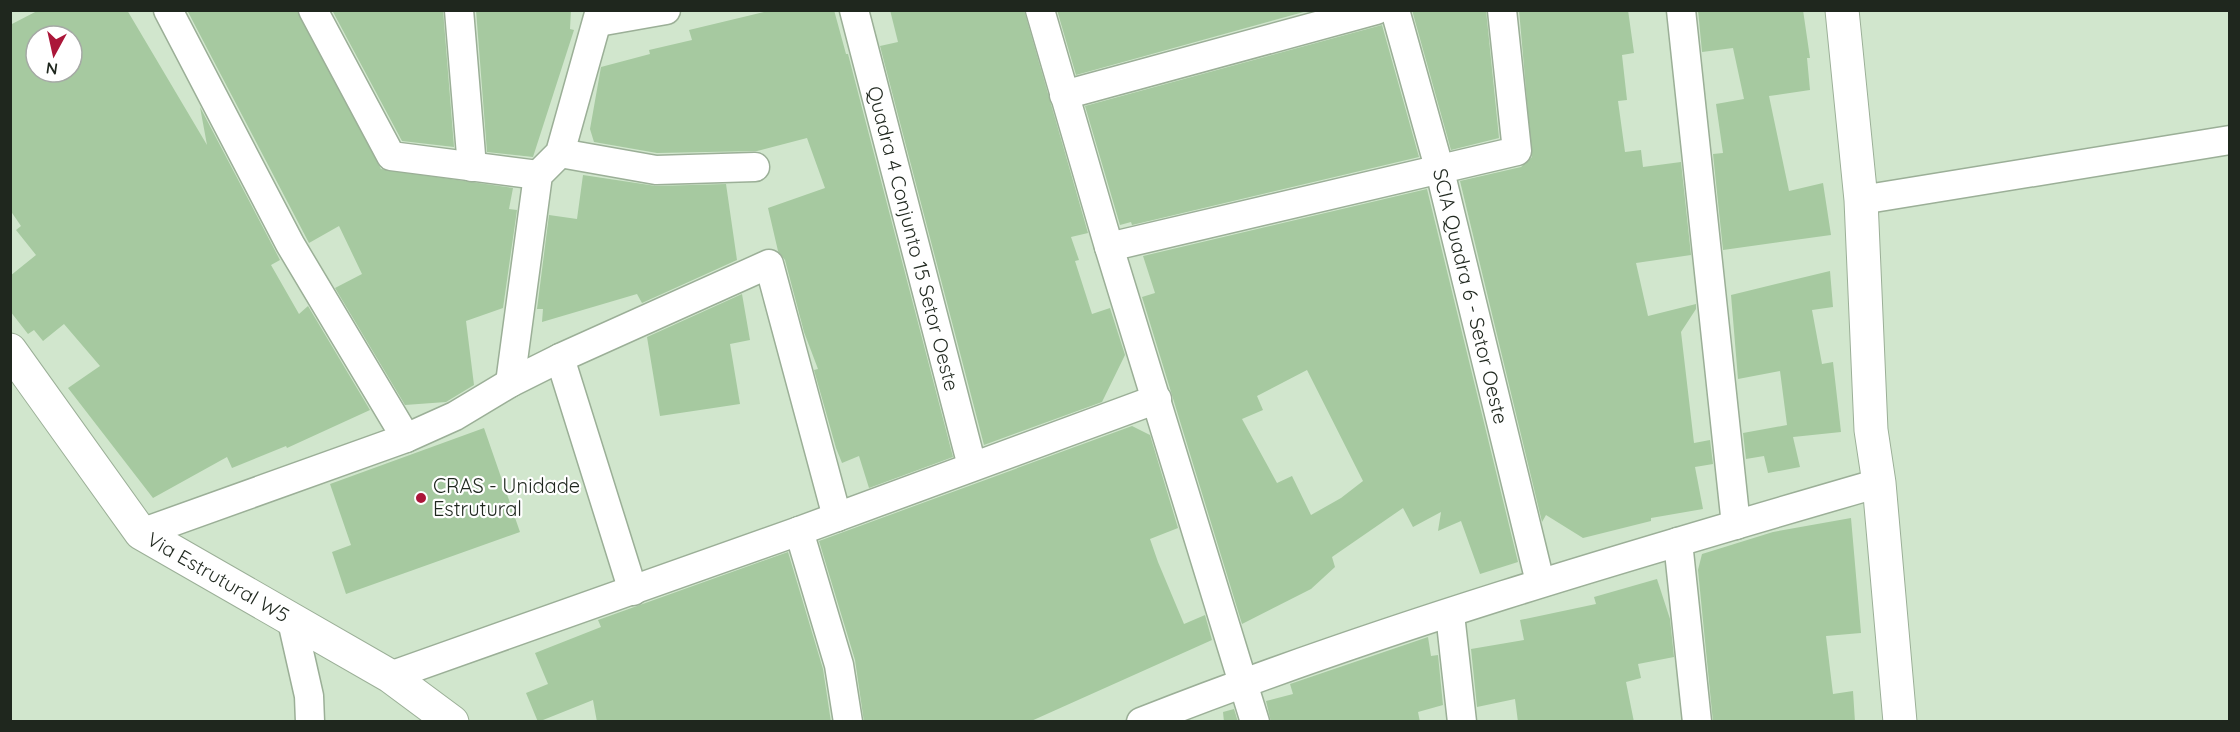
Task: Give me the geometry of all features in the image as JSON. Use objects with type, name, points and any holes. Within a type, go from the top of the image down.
[{"type":"street","points":[[168,10],[290,244],[406,438]]},
{"type":"street","points":[[313,10],[391,156],[538,175]]},
{"type":"street","points":[[459,10],[472,167]]},
{"type":"street","points":[[510,383],[538,175],[560,153],[599,16],[666,10]]},
{"type":"street","name":"Quadra 4 Conjunto 15 Setor Oeste","points":[[854,10],[972,466]]},
{"type":"street","points":[[1040,10],[1108,247],[1157,399],[1255,722]]},
{"type":"street","points":[[1064,95],[1376,10]]},
{"type":"street","name":"SCIA Quadra 6 - Setor Oeste","points":[[1395,10],[1440,171],[1540,582]]},
{"type":"street","points":[[1108,247],[1440,171],[1517,151],[1502,10]]},
{"type":"street","points":[[1681,10],[1736,525]]},
{"type":"street","points":[[1842,10],[1861,200],[1871,430],[1879,483],[1900,722]]},
{"type":"street","points":[[1861,200],[2229,140]]},
{"type":"street","points":[[560,153],[656,170],[755,167]]},
{"type":"street","points":[[141,533],[406,438],[455,416],[510,383],[560,358],[769,264],[837,517]]},
{"type":"street","name":"Via Estrutural W5","points":[[10,350],[141,533],[390,676],[452,722]]},
{"type":"street","points":[[560,358],[633,591]]},
{"type":"street","points":[[390,676],[633,591],[1157,399]]},
{"type":"street","points":[[1141,722],[1244,681],[1450,614],[1540,582],[1879,483]]},
{"type":"street","points":[[799,531],[839,666],[848,722]]},
{"type":"street","points":[[1678,542],[1697,722]]},
{"type":"street","points":[[1450,614],[1462,722]]},
{"type":"street","points":[[292,621],[309,696],[310,722]]},
{"type":"building","points":[[39,10],[127,10],[207,145],[200,107],[280,260],[271,265],[299,314],[308,306],[370,410],[287,448],[286,446],[232,468],[227,457],[153,498],[68,388],[100,366],[64,324],[43,341],[34,330],[28,334],[10,311],[10,276],[36,255],[16,230],[21,226],[10,210],[10,25]]},
{"type":"building","points":[[187,10],[297,10],[381,169],[513,188],[509,209],[517,210],[503,308],[466,321],[474,385],[446,402],[405,405],[335,288],[362,274],[339,226],[309,243]]},
{"type":"building","points":[[332,10],[443,10],[454,147],[402,141]]},
{"type":"building","points":[[476,10],[571,10],[570,29],[574,30],[533,157],[487,152]]},
{"type":"building","points":[[772,10],[834,10],[846,54],[848,54],[953,457],[869,488],[859,456],[842,463],[836,448],[814,370],[818,369],[804,332],[785,260],[778,251],[768,208],[825,188],[807,138],[757,151],[657,153],[594,142],[590,129],[601,67],[650,54],[649,50],[692,40],[689,30]]},
{"type":"building","points":[[890,10],[1024,10],[1088,233],[1071,237],[1079,260],[1075,261],[1092,314],[1110,308],[1125,355],[1102,402],[984,445],[880,46],[898,42]]},
{"type":"building","points":[[1057,10],[1311,10],[1076,75]]},
{"type":"building","points":[[1412,10],[1486,10],[1499,138],[1451,150]]},
{"type":"building","points":[[1519,10],[1628,10],[1634,53],[1622,55],[1627,100],[1618,101],[1625,152],[1641,150],[1643,167],[1681,162],[1691,255],[1636,263],[1648,316],[1696,304],[1696,309],[1681,332],[1694,443],[1710,440],[1713,464],[1695,467],[1703,509],[1651,518],[1651,521],[1583,538],[1546,515],[1542,522],[1460,181],[1521,167],[1532,157]]},
{"type":"building","points":[[1698,10],[1803,10],[1810,58],[1807,58],[1810,90],[1769,96],[1789,191],[1823,183],[1831,235],[1723,250],[1713,154],[1723,153],[1716,104],[1744,99],[1733,48],[1702,52]]},
{"type":"building","points":[[1382,25],[1419,157],[1132,225],[1131,222],[1120,225],[1085,106]]},
{"type":"building","points":[[583,175],[656,186],[726,184],[737,260],[642,303],[637,294],[542,322],[543,309],[537,309],[549,215],[577,219]]},
{"type":"building","points":[[1427,189],[1518,562],[1480,574],[1461,521],[1438,531],[1441,512],[1413,527],[1403,508],[1332,557],[1335,567],[1311,589],[1242,624],[1142,297],[1155,293],[1143,256]],"holes":[[[1307,370],[1363,481],[1341,498],[1311,515],[1292,476],[1277,483],[1242,419],[1263,410],[1257,396]]]},
{"type":"building","points":[[1830,271],[1833,307],[1812,310],[1822,364],[1833,362],[1841,432],[1793,437],[1800,467],[1768,473],[1764,456],[1746,459],[1743,433],[1787,425],[1780,371],[1738,379],[1731,295]]},
{"type":"building","points":[[742,294],[750,340],[730,344],[740,404],[660,416],[647,337]]},
{"type":"building","points":[[1132,426],[1150,435],[1178,528],[1150,539],[1158,562],[1184,624],[1205,615],[1212,640],[1029,722],[864,722],[855,660],[819,541]]},
{"type":"building","name":"CRAS - Unidade Estrutural","points":[[484,428],[520,532],[346,594],[332,552],[351,545],[330,484]]},
{"type":"building","points":[[1851,518],[1861,633],[1826,636],[1833,694],[1853,691],[1855,722],[1713,722],[1698,570],[1702,554],[1773,532]]},
{"type":"building","points":[[788,552],[823,669],[831,722],[597,722],[593,700],[538,722],[526,693],[548,684],[535,653],[601,627],[598,620]]},
{"type":"building","points":[[1657,579],[1670,619],[1674,657],[1638,664],[1641,678],[1626,682],[1634,722],[1518,722],[1515,699],[1477,707],[1471,649],[1524,640],[1520,620],[1596,604],[1594,597]]},
{"type":"building","points":[[1428,637],[1431,656],[1438,655],[1443,705],[1418,712],[1420,722],[1271,722],[1266,701],[1293,694],[1290,684]]},
{"type":"building","points":[[1234,709],[1238,722],[1224,722],[1223,712]]},
{"type":"place","name":"CRAS - Unidade Estrutural","points":[[421,498]]}]
